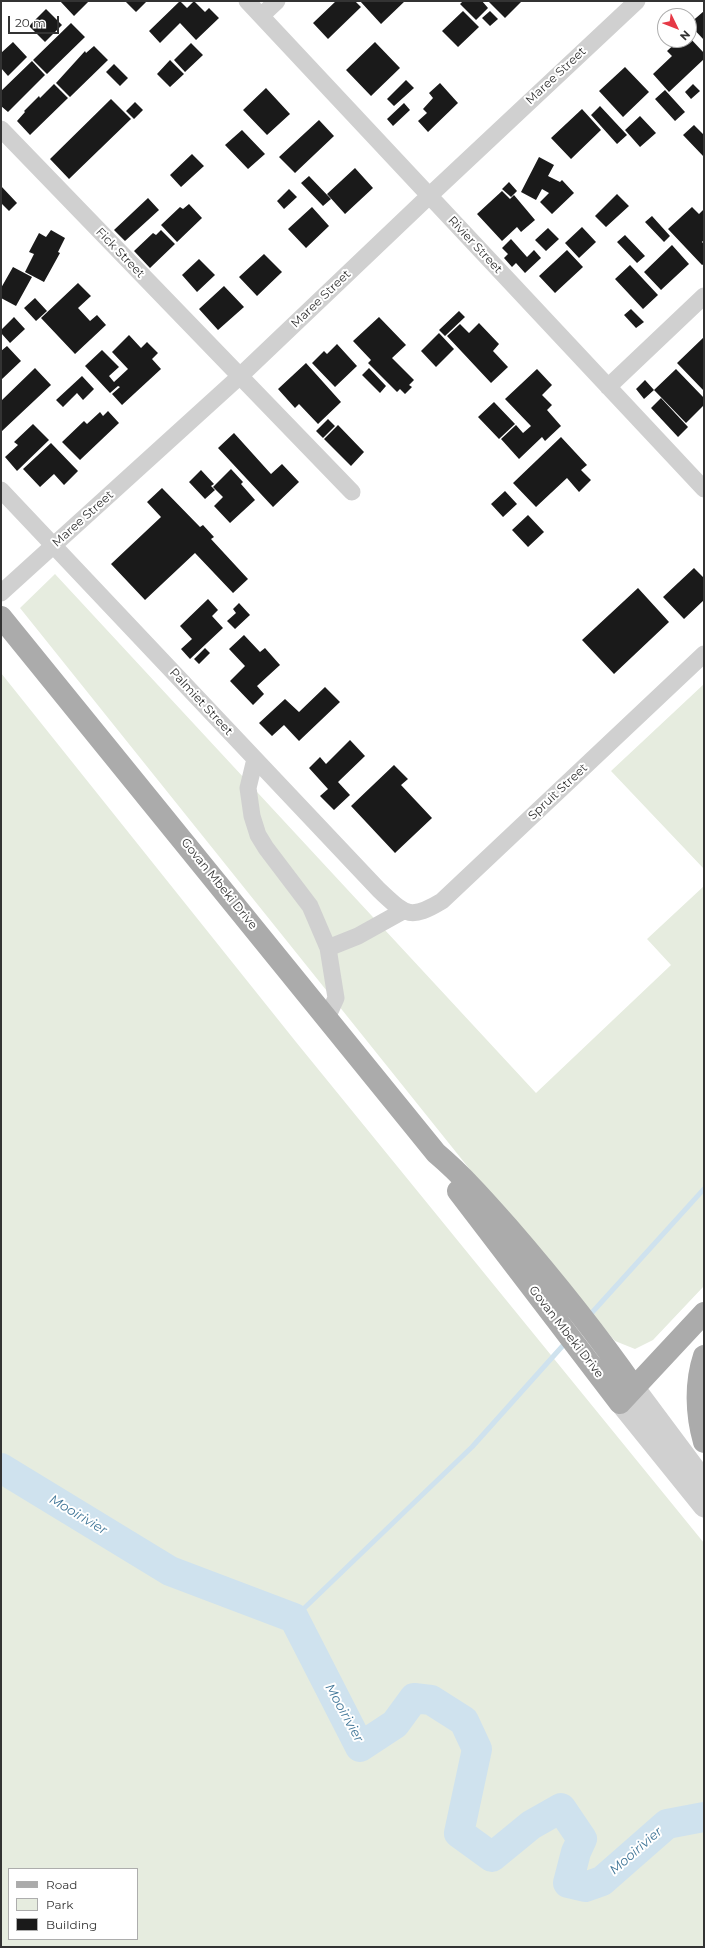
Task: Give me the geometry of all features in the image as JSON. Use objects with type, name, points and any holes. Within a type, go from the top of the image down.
[{"type":"main road","name":"Govan Mbeki Drive","points":[[1,617],[436,1153],[458,1171],[554,1279],[597,1334],[627,1395]]},
{"type":"main road","name":"Govan Mbeki Drive","points":[[436,1153],[448,1179],[581,1350],[627,1395]]},
{"type":"main road","points":[[627,1395],[704,1313]]},
{"type":"main road","points":[[704,1356],[697,1394],[699,1424],[704,1442]]},
{"type":"street","name":"Rivier Street","points":[[246,1],[704,489]]},
{"type":"street","points":[[261,16],[278,1]]},
{"type":"street","name":"Maree Street","points":[[1,593],[239,377],[637,1]]},
{"type":"street","name":"Fick Street","points":[[1,129],[239,377],[352,492]]},
{"type":"street","points":[[608,387],[704,296]]},
{"type":"street","name":"Palmiet Street","points":[[1,490],[379,890],[403,911]]},
{"type":"street","name":"Spruit Street","points":[[403,911],[416,914],[442,901],[704,654]]},
{"type":"street","points":[[255,758],[248,788],[252,816],[258,835],[266,848],[310,906],[328,948],[336,998],[327,1018]]},
{"type":"street","points":[[328,948],[358,936],[403,911]]},
{"type":"street","name":"Govan Mbeki Drive","points":[[627,1395],[704,1481]]},
{"type":"street","name":"Govan Mbeki Drive","points":[[627,1395],[704,1507]]},
{"type":"green space","points":[[55,574],[536,1093],[671,965],[647,939],[704,886],[704,1286],[653,1340],[635,1349],[615,1341],[504,1212],[20,608]]},
{"type":"green space","points":[[1,673],[296,1042],[704,1543],[704,1947],[1,1947]]},
{"type":"green space","points":[[704,684],[704,869],[611,771]]},
{"type":"building","points":[[60,1],[89,1],[74,16]]},
{"type":"building","points":[[125,1],[147,1],[136,12]]},
{"type":"building","points":[[180,1],[187,8],[194,1],[205,12],[209,8],[219,18],[196,40],[180,23],[160,43],[149,31]]},
{"type":"building","points":[[336,1],[355,1],[361,7],[328,39],[313,23]]},
{"type":"building","points":[[360,1],[405,1],[381,24]]},
{"type":"building","points":[[463,1],[482,1],[488,8],[476,20],[460,4]]},
{"type":"building","points":[[488,1],[522,1],[505,18]]},
{"type":"building","points":[[46,9],[62,25],[45,42],[29,26]]},
{"type":"building","points":[[463,11],[479,27],[458,47],[442,31]]},
{"type":"building","points":[[490,11],[498,19],[490,26],[482,18]]},
{"type":"building","points":[[704,11],[704,40],[697,33],[697,17]]},
{"type":"building","points":[[71,23],[85,37],[47,74],[33,60]]},
{"type":"building","points":[[13,42],[27,57],[8,76],[1,68],[1,53]]},
{"type":"building","points":[[375,42],[400,68],[371,96],[346,70]]},
{"type":"building","points":[[191,43],[203,55],[185,72],[174,60]]},
{"type":"building","points":[[94,46],[108,60],[70,97],[56,83],[85,51],[86,53]]},
{"type":"building","points":[[697,46],[704,53],[704,59],[669,92],[653,74],[672,56],[667,51],[670,48],[697,48]]},
{"type":"building","points":[[170,60],[184,74],[170,87],[157,74]]},
{"type":"building","points":[[32,61],[45,75],[8,112],[1,106],[1,91]]},
{"type":"building","points":[[114,64],[128,78],[120,86],[106,72]]},
{"type":"building","points":[[625,67],[649,92],[623,117],[599,91]]},
{"type":"building","points":[[406,80],[414,88],[394,106],[387,99]]},
{"type":"building","points":[[440,83],[458,103],[428,132],[418,121],[427,113],[423,109],[433,98],[429,93]]},
{"type":"building","points":[[54,84],[68,98],[30,135],[17,121],[25,112],[24,111],[39,96],[40,98]]},
{"type":"building","points":[[693,84],[700,91],[691,99],[685,92]]},
{"type":"building","points":[[266,88],[290,114],[267,135],[243,110]]},
{"type":"building","points":[[665,90],[685,112],[675,121],[655,99]]},
{"type":"building","points":[[111,99],[131,119],[69,179],[50,159]]},
{"type":"building","points":[[135,102],[143,110],[134,119],[126,111]]},
{"type":"building","points":[[404,103],[410,110],[393,126],[387,119]]},
{"type":"building","points":[[600,106],[627,135],[617,144],[591,115]]},
{"type":"building","points":[[582,109],[601,130],[571,159],[551,138]]},
{"type":"building","points":[[640,116],[656,133],[640,147],[625,130]]},
{"type":"building","points":[[319,120],[334,136],[295,173],[279,157]]},
{"type":"building","points":[[694,125],[704,135],[704,157],[683,135]]},
{"type":"building","points":[[242,130],[265,154],[248,169],[225,145]]},
{"type":"building","points":[[192,154],[204,166],[181,187],[170,175]]},
{"type":"building","points":[[539,157],[554,165],[548,176],[560,182],[562,180],[574,193],[552,214],[540,202],[549,193],[542,189],[536,200],[521,192]]},
{"type":"building","points":[[355,168],[373,188],[345,214],[327,194]]},
{"type":"building","points":[[309,176],[331,199],[323,206],[301,183]]},
{"type":"building","points":[[509,182],[517,191],[511,197],[502,189]]},
{"type":"building","points":[[1,186],[17,203],[9,211],[1,203]]},
{"type":"building","points":[[289,189],[297,197],[284,209],[277,201]]},
{"type":"building","points":[[502,191],[510,199],[514,195],[535,220],[521,232],[517,227],[502,241],[477,214]]},
{"type":"building","points":[[617,194],[629,206],[606,227],[595,216]]},
{"type":"building","points":[[148,198],[159,210],[125,241],[114,230]]},
{"type":"building","points":[[189,204],[202,218],[177,242],[161,225],[180,207],[183,209]]},
{"type":"building","points":[[312,207],[329,226],[306,248],[288,229]]},
{"type":"building","points":[[692,207],[699,214],[704,209],[704,240],[702,242],[704,244],[704,264],[702,265],[668,229]]},
{"type":"building","points":[[652,216],[670,236],[664,242],[645,222]]},
{"type":"building","points":[[582,227],[596,242],[579,258],[565,243]]},
{"type":"building","points":[[548,228],[559,239],[546,251],[535,240]]},
{"type":"building","points":[[51,230],[65,238],[58,252],[60,253],[44,282],[25,272],[34,254],[29,252],[39,233],[46,237]]},
{"type":"building","points":[[161,230],[175,244],[150,268],[134,251],[153,233],[156,235]]},
{"type":"building","points":[[625,235],[645,256],[637,263],[617,242]]},
{"type":"building","points":[[511,239],[527,257],[534,250],[541,258],[525,273],[516,263],[512,267],[504,258],[508,254],[502,248]]},
{"type":"building","points":[[672,245],[689,264],[661,290],[644,272]]},
{"type":"building","points":[[567,250],[583,267],[555,293],[539,276]]},
{"type":"building","points":[[264,254],[282,272],[257,296],[239,277]]},
{"type":"building","points":[[199,259],[215,275],[197,292],[182,275]]},
{"type":"building","points":[[630,265],[658,295],[643,309],[615,279]]},
{"type":"building","points":[[13,267],[32,277],[16,306],[1,298],[1,288]]},
{"type":"building","points":[[78,283],[91,296],[78,308],[90,321],[97,315],[106,325],[75,354],[41,318]]},
{"type":"building","points":[[224,286],[244,307],[218,330],[199,309]]},
{"type":"building","points":[[35,298],[47,311],[36,321],[24,308]]},
{"type":"building","points":[[631,309],[644,322],[636,328],[624,315]]},
{"type":"building","points":[[459,311],[465,317],[445,336],[439,330]]},
{"type":"building","points":[[14,317],[25,329],[10,343],[1,333],[1,330]]},
{"type":"building","points":[[379,317],[406,345],[392,358],[414,380],[409,385],[412,387],[405,394],[400,389],[397,392],[368,363],[371,360],[353,341]]},
{"type":"building","points":[[479,323],[499,344],[493,351],[508,367],[491,383],[447,336],[460,324],[469,333]]},
{"type":"building","points":[[439,333],[454,349],[436,367],[421,351]]},
{"type":"building","points":[[129,335],[141,348],[147,342],[158,353],[152,359],[161,369],[122,405],[112,394],[120,387],[118,386],[110,393],[85,366],[102,350],[119,367],[109,376],[114,382],[128,369],[112,352]]},
{"type":"building","points":[[704,337],[704,391],[677,363]]},
{"type":"building","points":[[337,344],[357,366],[335,387],[312,363],[324,351],[327,354]]},
{"type":"building","points":[[7,346],[21,361],[1,380],[1,351]]},
{"type":"building","points":[[306,363],[341,402],[318,424],[299,404],[295,408],[278,389]]},
{"type":"building","points":[[35,368],[51,385],[2,431],[1,401]]},
{"type":"building","points":[[369,368],[386,386],[380,393],[362,375]]},
{"type":"building","points":[[537,369],[552,385],[542,395],[552,405],[547,410],[561,426],[545,441],[542,437],[519,459],[501,439],[516,425],[523,433],[531,426],[505,399]]},
{"type":"building","points":[[676,369],[704,398],[704,405],[686,423],[654,390]]},
{"type":"building","points":[[82,376],[94,389],[83,400],[77,393],[63,407],[56,400]]},
{"type":"building","points":[[645,380],[654,390],[644,399],[636,389]]},
{"type":"building","points":[[661,398],[688,427],[678,437],[651,408]]},
{"type":"building","points":[[494,402],[515,424],[499,439],[478,417]]},
{"type":"building","points":[[108,411],[119,423],[80,460],[62,442],[84,421],[87,424],[100,412],[103,416]]},
{"type":"building","points":[[328,419],[335,426],[323,438],[316,431]]},
{"type":"building","points":[[33,424],[49,440],[17,471],[5,457],[18,445],[14,442]]},
{"type":"building","points":[[338,425],[364,452],[351,466],[324,439]]},
{"type":"building","points":[[234,433],[271,474],[282,464],[299,482],[273,507],[218,448]]},
{"type":"building","points":[[561,437],[587,465],[581,470],[591,480],[579,492],[567,478],[536,507],[513,483]]},
{"type":"building","points":[[51,443],[78,471],[64,485],[54,474],[40,487],[23,469]]},
{"type":"building","points":[[231,469],[243,482],[241,484],[255,500],[230,523],[214,506],[223,497],[213,487]]},
{"type":"building","points":[[201,470],[214,484],[211,486],[215,490],[205,499],[189,482]]},
{"type":"building","points":[[162,488],[200,527],[203,525],[214,537],[211,539],[248,579],[233,593],[195,553],[145,600],[111,564],[161,517],[147,502]]},
{"type":"building","points":[[505,491],[517,504],[503,517],[491,504]]},
{"type":"building","points":[[528,515],[544,532],[528,547],[512,530]]},
{"type":"building","points":[[694,568],[704,578],[704,600],[684,619],[663,597]]},
{"type":"building","points":[[638,588],[669,622],[614,674],[582,640]]},
{"type":"building","points":[[208,599],[218,610],[212,616],[223,628],[190,659],[181,649],[192,639],[180,626]]},
{"type":"building","points":[[239,603],[250,615],[235,629],[227,621],[236,613],[233,609]]},
{"type":"building","points":[[244,635],[260,652],[265,648],[280,665],[257,686],[264,694],[253,705],[230,681],[245,666],[229,649]]},
{"type":"building","points":[[205,648],[210,653],[199,664],[194,659]]},
{"type":"building","points":[[325,687],[340,702],[299,741],[284,725],[272,736],[259,723],[285,699],[299,712]]},
{"type":"building","points":[[350,740],[365,756],[338,782],[350,795],[334,810],[320,796],[328,789],[309,768],[320,757],[326,764]]},
{"type":"building","points":[[394,765],[408,779],[401,785],[432,818],[395,853],[351,806]]},
{"type":"waterway","points":[[588,1317],[704,1189]]},
{"type":"waterway","points":[[294,1618],[472,1447],[567,1341]]},
{"type":"waterway","name":"Mooirivier","points":[[1,1468],[170,1571],[294,1618],[360,1747],[395,1724],[414,1698],[431,1700],[464,1721],[477,1749],[459,1833],[492,1857],[531,1825],[561,1808],[582,1839],[576,1852],[568,1883],[585,1887],[602,1881],[667,1824],[704,1817]]}]
